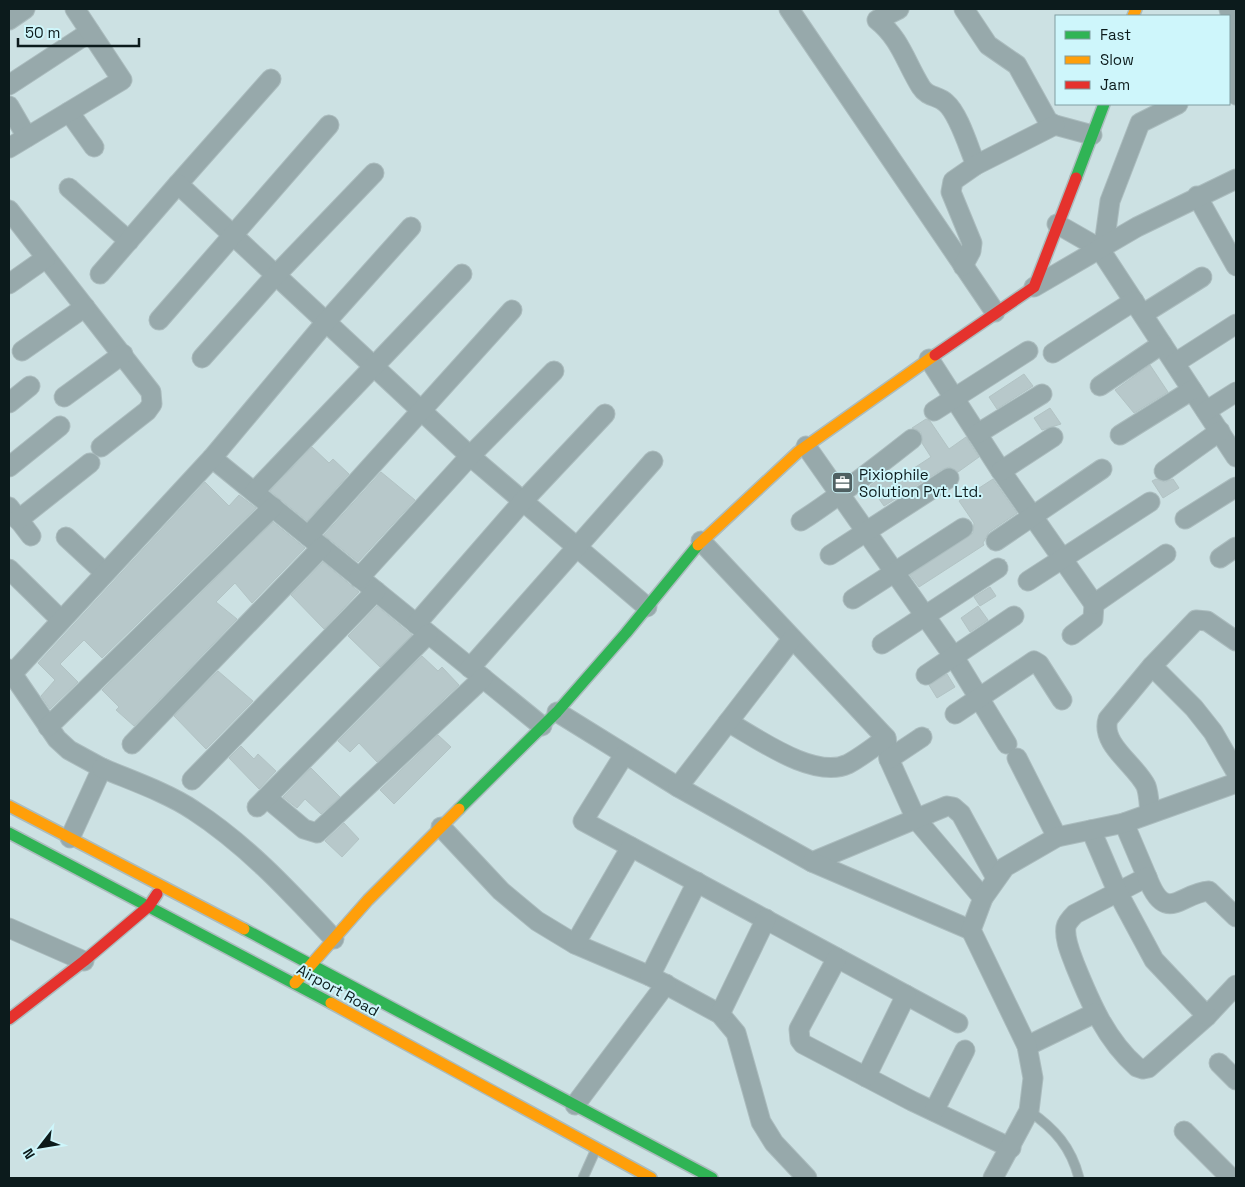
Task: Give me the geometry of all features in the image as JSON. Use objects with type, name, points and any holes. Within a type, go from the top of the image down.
[{"type":"main road","points":[[295,983],[368,900],[557,712],[647,608],[701,541],[806,446],[994,312],[1034,287],[1104,105]]},
{"type":"main road","points":[[9,806],[312,964],[712,1178]]},
{"type":"main road","name":"Airport Road","points":[[9,833],[295,983],[651,1178]]},
{"type":"main road","points":[[9,1019],[84,961],[149,906],[163,886]]},
{"type":"street","points":[[9,20],[25,9]]},
{"type":"street","points":[[9,148],[122,80],[74,9]]},
{"type":"street","points":[[788,9],[994,312]]},
{"type":"street","points":[[872,14],[899,9]]},
{"type":"street","points":[[964,9],[988,45],[1017,65],[1043,115],[1055,125],[1092,135]]},
{"type":"street","points":[[872,14],[898,41],[922,88],[931,97],[941,99],[951,108],[976,165]]},
{"type":"street","points":[[1230,17],[1234,60],[1230,73]]},
{"type":"street","points":[[9,85],[90,32]]},
{"type":"street","points":[[100,274],[271,79]]},
{"type":"street","points":[[1230,85],[1236,96]]},
{"type":"street","points":[[1102,246],[1110,200],[1140,123],[1176,105]]},
{"type":"street","points":[[9,106],[27,137]]},
{"type":"street","points":[[69,112],[94,147]]},
{"type":"street","points":[[159,320],[330,125]]},
{"type":"street","points":[[963,266],[972,243],[950,187],[958,176],[976,165],[1055,125]]},
{"type":"street","points":[[202,358],[276,276],[374,173]]},
{"type":"street","points":[[1034,287],[1102,246],[1197,196],[1236,179]]},
{"type":"street","points":[[178,184],[325,323],[470,456],[647,608]]},
{"type":"street","points":[[69,188],[129,241]]},
{"type":"street","points":[[1197,196],[1236,266]]},
{"type":"street","points":[[9,210],[123,354],[150,392],[152,404],[140,417],[101,447]]},
{"type":"street","points":[[1057,224],[1102,246],[1138,308],[1235,454]]},
{"type":"street","points":[[334,939],[278,879],[231,837],[191,808],[102,768],[69,750],[48,727],[11,671],[105,574],[212,458],[325,323],[411,227]]},
{"type":"street","points":[[9,284],[46,258]]},
{"type":"street","points":[[254,492],[462,274]]},
{"type":"street","points":[[1053,353],[1202,277]]},
{"type":"street","points":[[22,351],[85,307]]},
{"type":"street","points":[[132,744],[315,542],[420,410],[512,310]]},
{"type":"street","points":[[1175,363],[1236,324]]},
{"type":"street","points":[[1100,386],[1162,344]]},
{"type":"street","points":[[934,411],[1028,351]]},
{"type":"street","points":[[64,397],[123,354]]},
{"type":"street","points":[[929,358],[1001,471],[1094,604],[1093,619],[1072,635]]},
{"type":"street","points":[[359,578],[470,456],[554,372]]},
{"type":"street","points":[[9,403],[30,386]]},
{"type":"street","points":[[1120,435],[1192,390]]},
{"type":"street","points":[[1206,411],[1236,392]]},
{"type":"street","points":[[977,434],[1042,394]]},
{"type":"street","points":[[605,414],[523,501],[422,629],[262,802],[304,829],[316,833],[477,673],[578,548],[653,461]]},
{"type":"street","points":[[9,467],[60,426]]},
{"type":"street","points":[[1164,471],[1220,431]]},
{"type":"street","points":[[1001,471],[1052,437]]},
{"type":"street","points":[[801,521],[840,495],[863,474],[912,439]]},
{"type":"street","points":[[806,446],[954,657],[1012,751],[1058,837]]},
{"type":"street","points":[[212,458],[542,726]]},
{"type":"street","points":[[31,536],[14,514],[90,463]]},
{"type":"street","points":[[996,541],[1102,469]]},
{"type":"street","points":[[830,555],[949,478]]},
{"type":"street","points":[[1186,520],[1236,487]]},
{"type":"street","points":[[1028,580],[1150,502]]},
{"type":"street","points":[[48,727],[273,507]]},
{"type":"street","points":[[852,600],[963,528]]},
{"type":"street","points":[[66,537],[105,574]]},
{"type":"street","points":[[701,541],[886,738],[889,759],[916,819],[983,898]]},
{"type":"street","points":[[1220,558],[1236,547]]},
{"type":"street","points":[[1094,604],[1166,554]]},
{"type":"street","points":[[882,644],[998,568]]},
{"type":"street","points":[[9,569],[61,620]]},
{"type":"street","points":[[192,780],[376,591]]},
{"type":"street","points":[[926,675],[1014,616]]},
{"type":"street","points":[[1150,813],[1145,784],[1110,738],[1106,725],[1108,719],[1152,666],[1196,620],[1207,621],[1236,641]]},
{"type":"street","points":[[678,787],[792,639]]},
{"type":"street","points":[[955,714],[1034,661],[1039,664],[1062,700]]},
{"type":"street","points":[[971,930],[983,898],[1005,867],[1058,837],[1124,823],[1234,785],[1213,732],[1194,708],[1152,666]]},
{"type":"street","points":[[557,712],[678,787],[812,862],[971,930],[1027,1046],[1033,1078],[1029,1111],[994,1178]]},
{"type":"street","points":[[728,722],[802,762],[833,768],[847,764],[886,738]]},
{"type":"street","points":[[889,759],[922,737]]},
{"type":"street","points":[[624,755],[583,821],[958,1023]]},
{"type":"street","points":[[70,838],[102,768]]},
{"type":"street","points":[[812,862],[947,806],[958,810],[996,878]]},
{"type":"street","points":[[1124,823],[1152,892],[1167,903],[1181,902],[1209,891],[1236,917]]},
{"type":"street","points":[[442,827],[501,891],[537,921],[575,944],[658,980],[720,1014],[736,1033],[760,1122],[774,1143],[807,1178]]},
{"type":"street","points":[[1091,830],[1118,893],[1154,960],[1207,1016]]},
{"type":"street","points":[[575,944],[631,847]]},
{"type":"street","points":[[1147,878],[1074,914],[1066,929],[1071,952],[1095,1013],[1131,1062],[1143,1069],[1148,1068],[1207,1016],[1236,985]]},
{"type":"street","points":[[575,1105],[658,980],[697,882]]},
{"type":"street","points":[[720,1014],[766,919]]},
{"type":"street","points":[[9,928],[84,961]]},
{"type":"street","points":[[837,958],[799,1029],[800,1040],[813,1050],[934,1112],[1011,1148]]},
{"type":"street","points":[[866,1077],[906,995]]},
{"type":"street","points":[[1027,1046],[1095,1013]]},
{"type":"street","points":[[934,1112],[965,1050]]},
{"type":"street","points":[[1219,1063],[1236,1080]]},
{"type":"street","points":[[1184,1131],[1231,1178]]},
{"type":"lane","points":[[1029,1111],[1057,1132],[1067,1146],[1079,1178]]},
{"type":"lane","points":[[583,1178],[596,1149]]},
{"type":"building","points":[[1150,365],[1168,392],[1134,413],[1115,390]]},
{"type":"building","points":[[1024,374],[1033,386],[997,409],[989,397]]},
{"type":"building","points":[[1050,408],[1061,424],[1042,430],[1034,418]]},
{"type":"building","points":[[926,419],[930,421],[949,449],[966,437],[979,457],[958,472],[949,467],[943,469],[884,506],[870,486],[885,474],[891,483],[931,457],[922,443],[921,432],[912,428]]},
{"type":"building","points":[[312,447],[329,463],[333,459],[349,474],[307,521],[270,491]]},
{"type":"building","points":[[381,472],[415,500],[358,562],[324,535]]},
{"type":"building","points":[[993,479],[1017,513],[989,532],[983,543],[984,545],[919,587],[910,575],[973,533],[974,523],[959,501]]},
{"type":"building","points":[[1156,479],[1165,482],[1173,479],[1179,488],[1163,498],[1152,481]]},
{"type":"building","points":[[205,482],[229,506],[239,495],[256,508],[102,658],[84,640],[60,664],[78,682],[50,709],[41,696],[55,680],[38,663]]},
{"type":"building","points":[[273,522],[305,548],[252,603],[235,583],[216,602],[237,619],[134,726],[116,710],[119,707],[102,690]]},
{"type":"building","points":[[323,562],[359,592],[324,629],[291,595]]},
{"type":"building","points":[[990,587],[996,596],[980,606],[974,597]]},
{"type":"building","points":[[377,606],[412,635],[380,667],[348,636]]},
{"type":"building","points":[[978,606],[988,620],[970,632],[961,618]]},
{"type":"building","points":[[422,656],[438,671],[442,667],[459,685],[377,762],[359,743],[350,752],[338,741]]},
{"type":"building","points":[[218,671],[253,701],[206,749],[174,716]]},
{"type":"building","points":[[947,674],[955,687],[937,698],[929,685]]},
{"type":"building","points":[[438,735],[451,747],[394,804],[380,790]]},
{"type":"building","points":[[241,746],[254,759],[258,754],[276,771],[259,789],[229,758]]},
{"type":"building","points":[[311,768],[340,797],[321,814],[305,799],[297,808],[283,797]]},
{"type":"building","points":[[344,823],[359,839],[342,857],[325,841]]},
{"type":"traffic: fast","points":[[1076,178],[1104,105]]},
{"type":"traffic: fast","points":[[459,809],[557,712],[626,633],[698,545]]},
{"type":"traffic: fast","points":[[9,833],[331,1003]]},
{"type":"traffic: fast","points":[[244,929],[712,1178]]},
{"type":"traffic: slow","points":[[1133,15],[1136,9]]},
{"type":"traffic: slow","points":[[698,545],[798,452],[935,355]]},
{"type":"traffic: slow","points":[[9,806],[244,929]]},
{"type":"traffic: slow","points":[[295,983],[368,900],[459,809]]},
{"type":"traffic: slow","points":[[331,1003],[651,1178]]},
{"type":"traffic: jam","points":[[935,355],[1034,287],[1076,178]]},
{"type":"traffic: jam","points":[[9,1019],[84,961],[149,906],[157,894]]},
{"type":"place","name":"Pixiophile Solution Pvt. Ltd.","points":[[843,483]]}]
